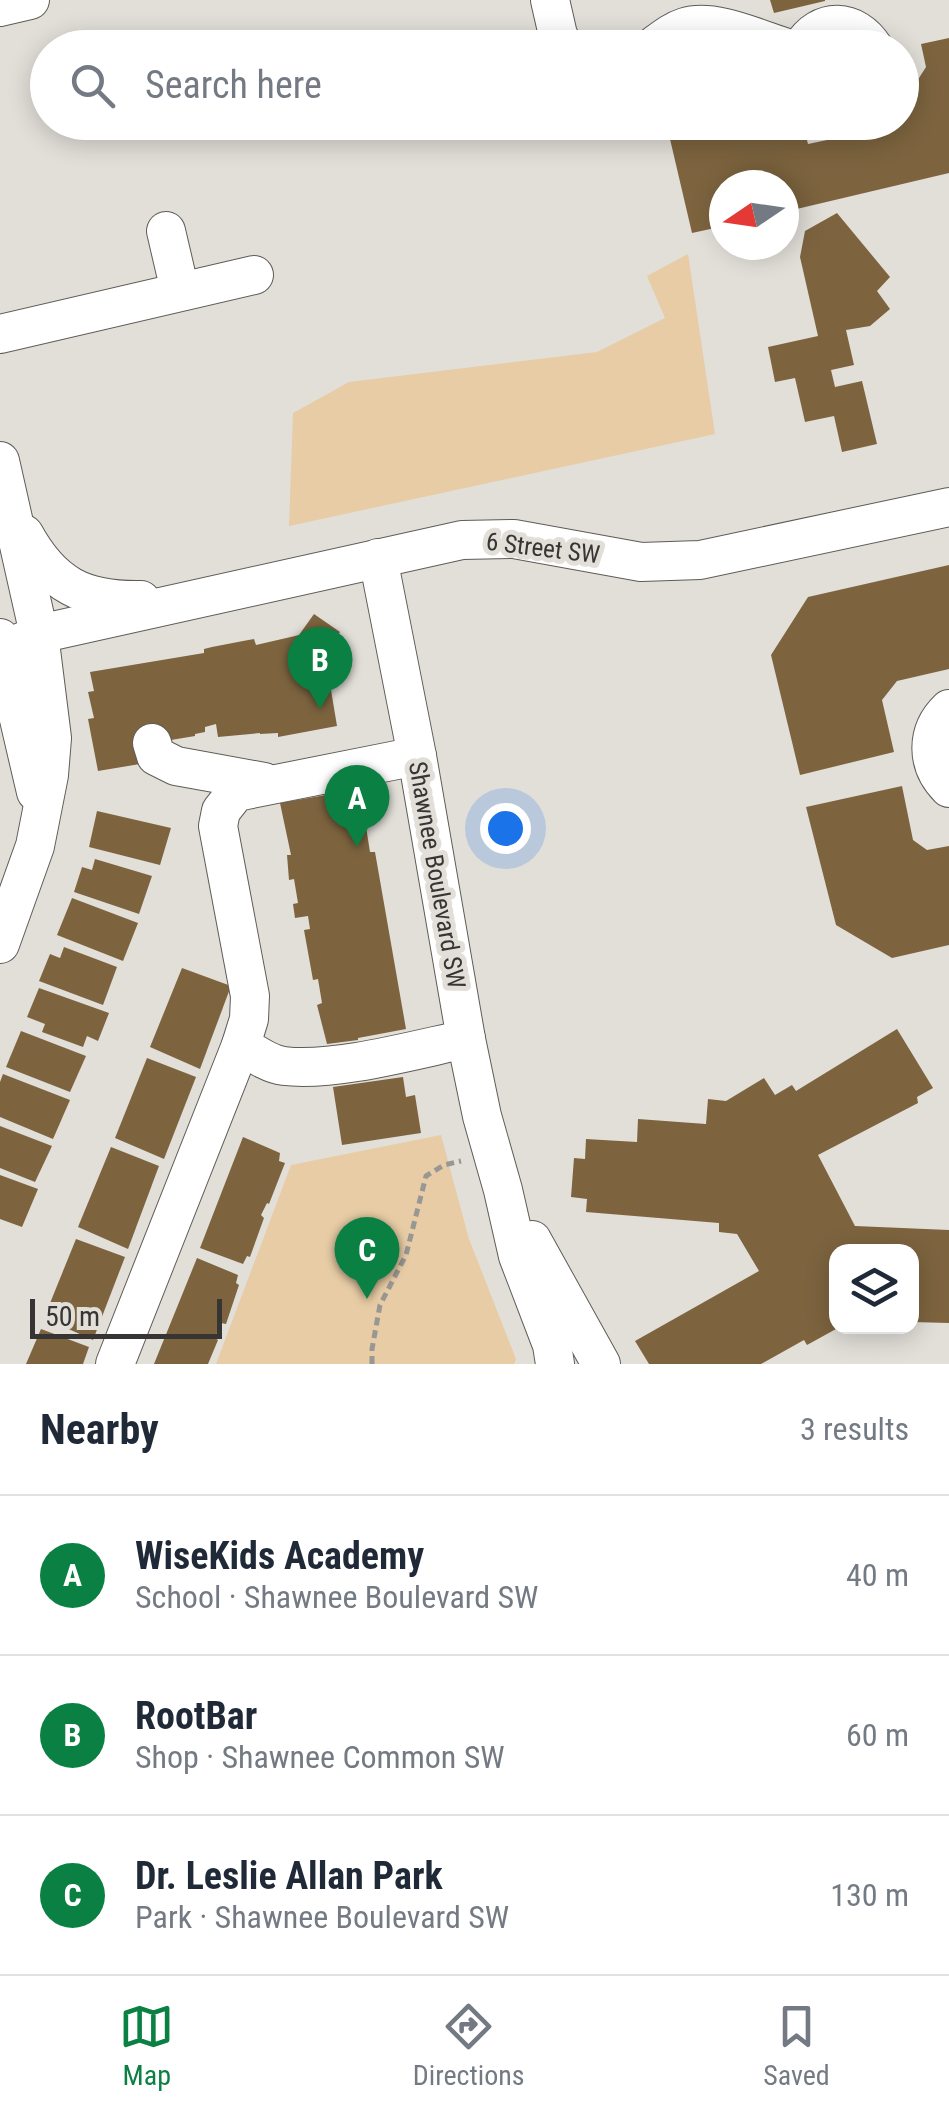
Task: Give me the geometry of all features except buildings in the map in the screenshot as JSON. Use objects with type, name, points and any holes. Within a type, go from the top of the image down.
[{"type":"street","points":[[0,7],[30,0]]},
{"type":"street","points":[[550,0],[557,30]]},
{"type":"street","points":[[679,30],[700,24],[731,30]]},
{"type":"street","points":[[817,30],[840,24],[858,30]]},
{"type":"street","points":[[166,231],[180,291]]},
{"type":"street","points":[[0,334],[254,275]]},
{"type":"street","points":[[2,468],[24,536],[41,563],[72,588],[92,596],[148,600],[243,588]]},
{"type":"street","points":[[0,944],[25,878],[41,814],[13,643],[2,468]]},
{"type":"street","name":"6 Street SW","points":[[13,643],[462,540],[514,540],[641,562],[700,560],[949,507]]},
{"type":"street","name":"Shawnee Boulevard SW","points":[[378,558],[482,1116],[518,1256],[552,1344],[555,1364]]},
{"type":"street","points":[[949,709],[934,727],[931,750],[938,775],[949,788]]},
{"type":"street","points":[[152,743],[156,756],[176,766],[277,784]]},
{"type":"street","points":[[114,1364],[249,1019],[250,996],[218,826],[220,811],[236,792],[417,756]]},
{"type":"street","points":[[241,1045],[270,1063],[320,1066],[466,1040]]},
{"type":"street","name":"Shawnee Boulevard SW","points":[[503,1190],[602,1364]]},
{"type":"path","points":[[372,1364],[380,1305],[406,1255],[426,1176],[444,1165],[462,1161]]},
{"type":"shaded area","points":[[688,254],[715,434],[289,526],[293,413],[349,382],[597,352],[665,318],[647,276]]},
{"type":"shaded area","points":[[441,1135],[469,1239],[516,1359],[514,1364],[216,1364],[291,1165]]},
{"type":"place","name":"RootBar","points":[[320,709]]},
{"type":"place","name":"WiseKids Academy","points":[[357,847]]},
{"type":"place","name":"Dr. Leslie Allan Park","points":[[367,1299]]}]
